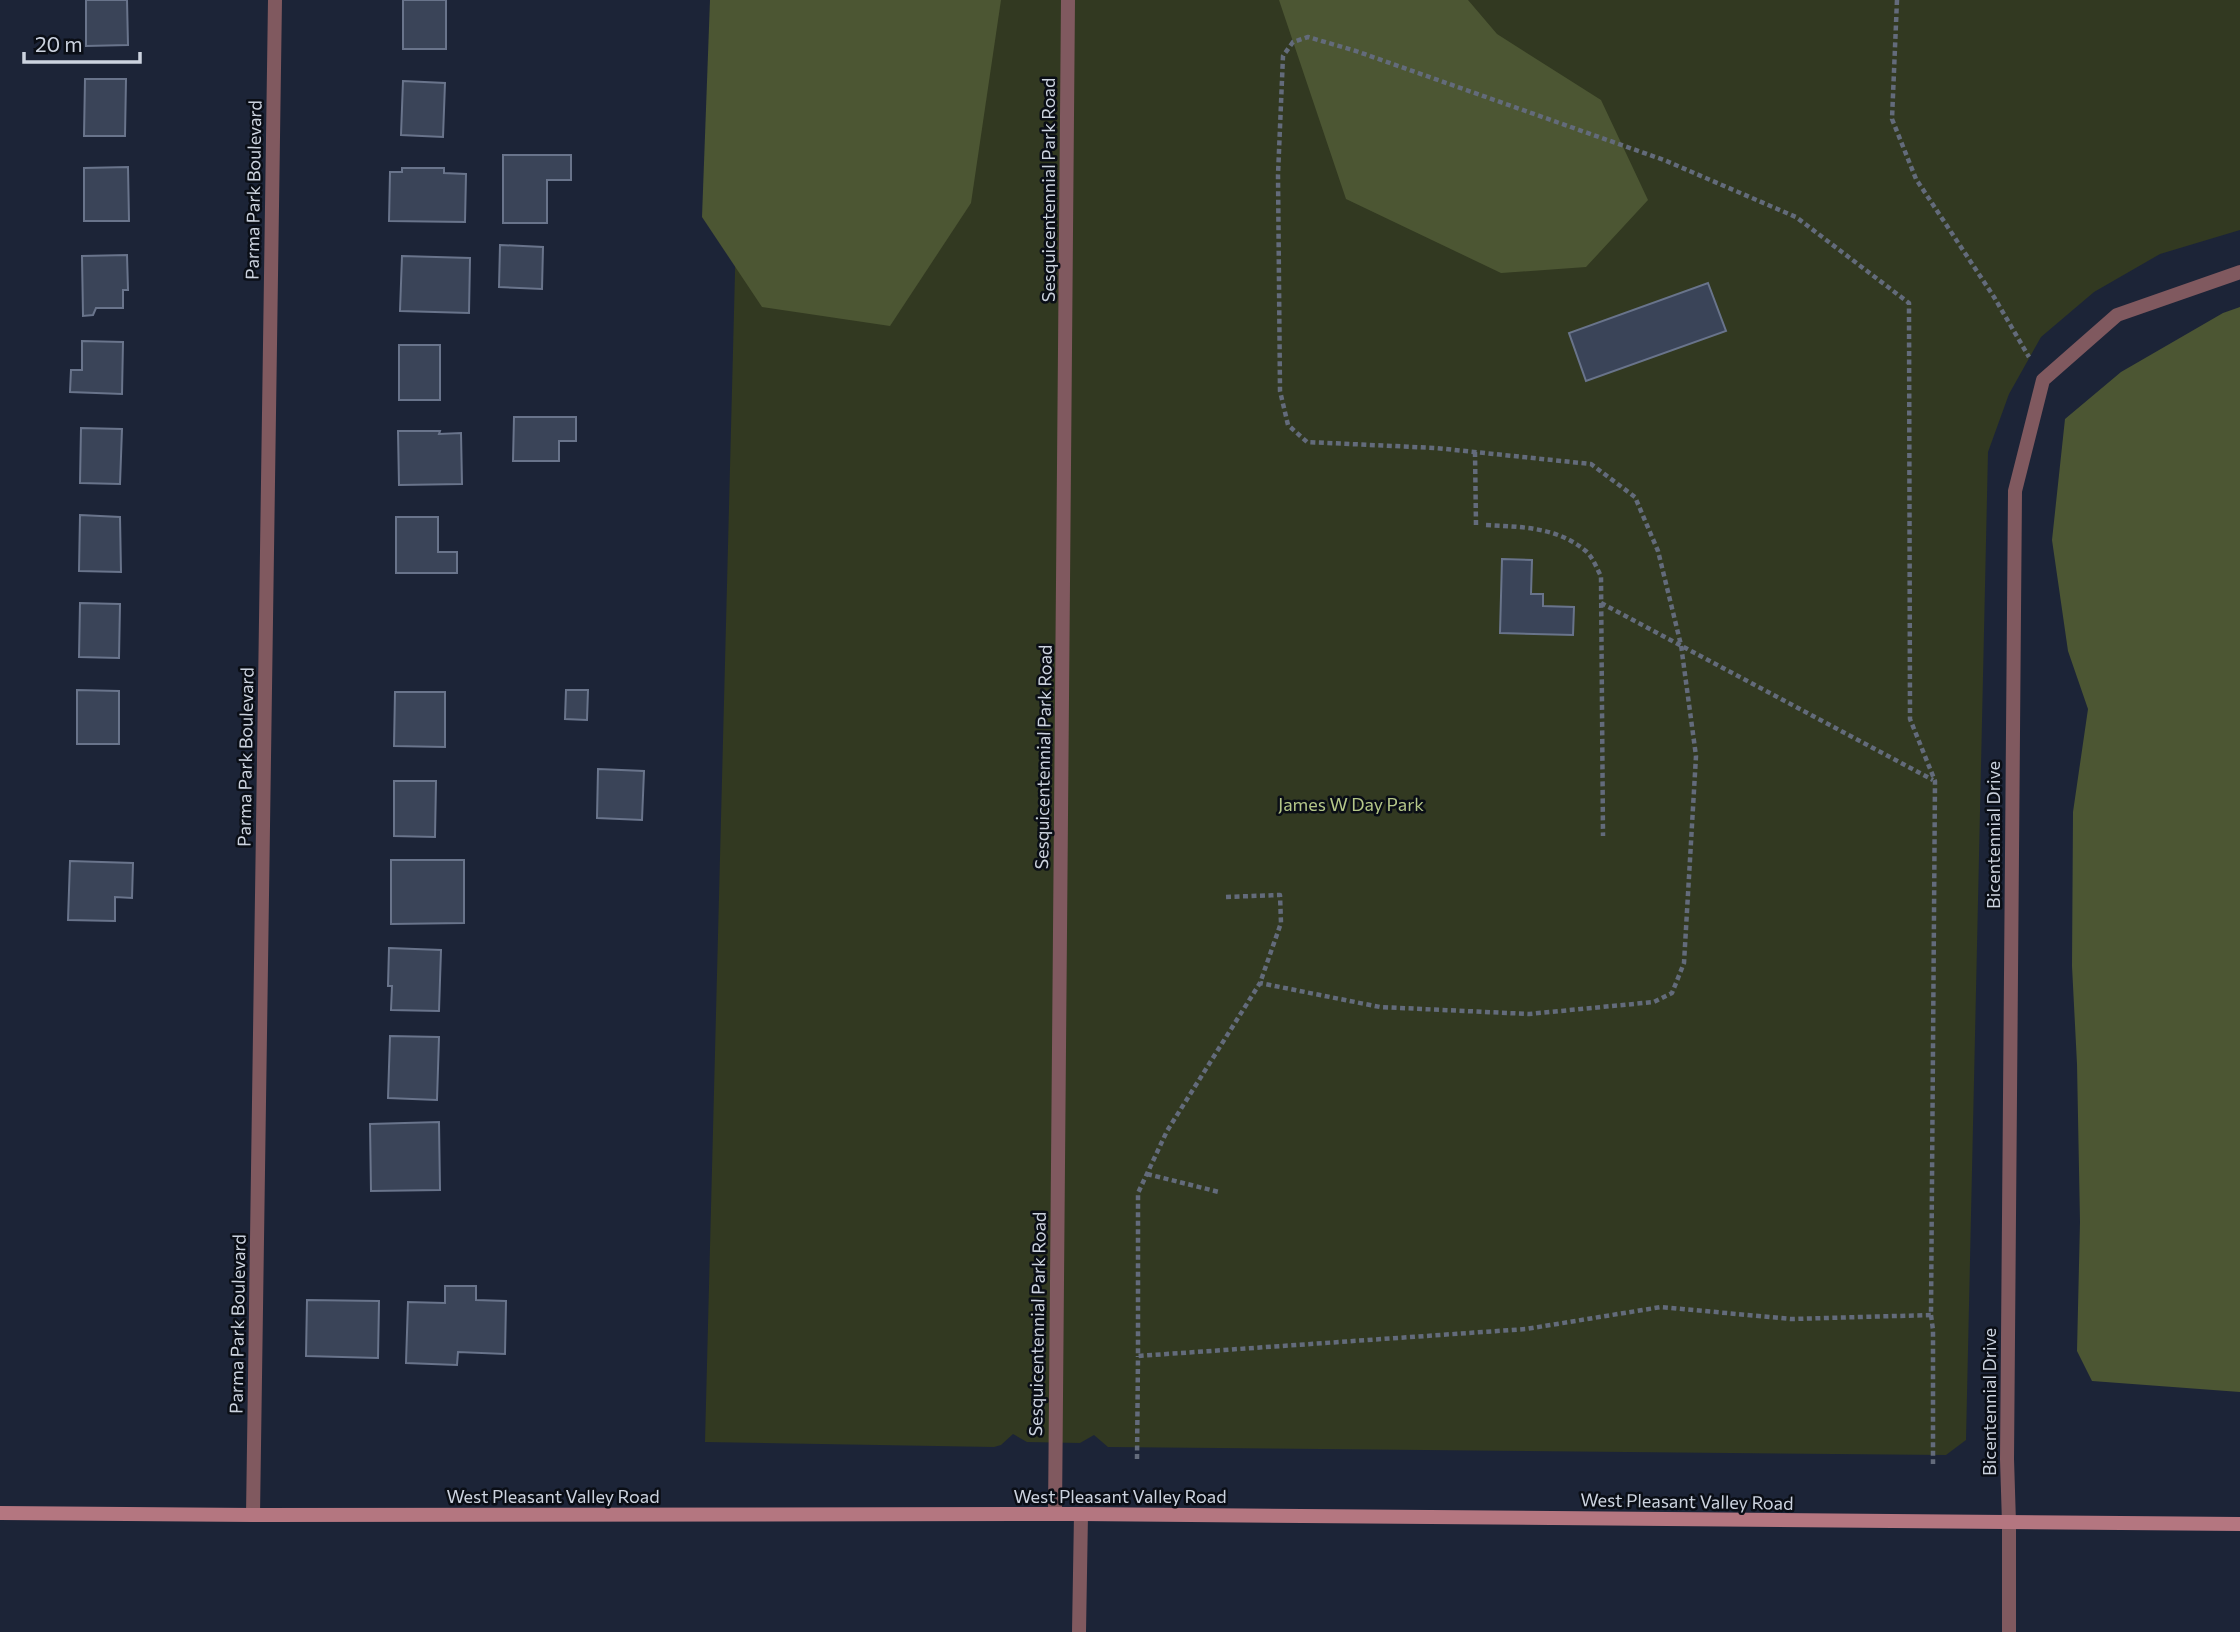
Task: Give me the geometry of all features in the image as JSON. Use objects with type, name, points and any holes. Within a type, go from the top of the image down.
[{"type":"main road","name":"West Pleasant Valley Road","points":[[0,1513],[1081,1514],[2240,1524]]},
{"type":"street","name":"Parma Park Boulevard","points":[[253,1515],[275,0]]},
{"type":"street","name":"Sesquicentennial Park Road","points":[[1055,1514],[1068,0]]},
{"type":"street","points":[[2043,380],[2117,315],[2240,272]]},
{"type":"street","name":"Bicentennial Drive","points":[[2009,1632],[2007,1459],[2015,491],[2043,380]]},
{"type":"street","points":[[1079,1632],[1081,1514]]},
{"type":"path","points":[[1897,0],[1892,119],[1916,179],[1994,297],[2043,380]]},
{"type":"path","points":[[1260,983],[1380,1007],[1529,1014],[1654,1002],[1672,993],[1684,963],[1696,756],[1681,645],[1658,551],[1635,497],[1591,464],[1475,452],[1307,442],[1288,425],[1280,391],[1278,175],[1283,56],[1293,42],[1308,37],[1356,51],[1664,160],[1796,217],[1909,303],[1910,719],[1935,781],[1931,1315],[1933,1464]]},
{"type":"path","points":[[1475,452],[1476,526]]},
{"type":"path","points":[[1486,526],[1530,527],[1558,533],[1589,554],[1601,576],[1603,836]]},
{"type":"path","points":[[1601,603],[1935,781]]},
{"type":"path","points":[[1137,1459],[1138,1193],[1167,1131],[1260,983],[1282,923],[1280,895],[1226,897]]},
{"type":"path","points":[[1147,1174],[1219,1192]]},
{"type":"path","points":[[1138,1356],[1526,1329],[1661,1307],[1791,1319],[1931,1315]]},
{"type":"green space","points":[[710,0],[1001,0],[971,203],[890,326],[762,307],[702,217]]},
{"type":"green space","name":"James W Day Park","points":[[742,0],[2240,0],[2240,230],[2160,254],[2094,292],[2041,337],[2009,394],[1988,452],[1966,1440],[1946,1455],[1108,1447],[1094,1435],[1080,1443],[1027,1442],[1013,1434],[1001,1445],[994,1447],[705,1442]]},
{"type":"green space","points":[[1279,0],[1468,0],[1497,34],[1601,100],[1648,200],[1586,267],[1501,273],[1346,199]]},
{"type":"green space","points":[[2240,307],[2240,1392],[2092,1381],[2077,1351],[2080,1222],[2072,966],[2073,812],[2088,709],[2068,651],[2052,540],[2065,419],[2121,372],[2223,313]]},
{"type":"building","points":[[86,0],[127,0],[128,45],[86,46]]},
{"type":"building","points":[[403,0],[446,0],[446,49],[403,49]]},
{"type":"building","points":[[85,79],[126,79],[125,136],[84,136]]},
{"type":"building","points":[[403,81],[445,83],[443,137],[401,135]]},
{"type":"building","points":[[503,155],[571,155],[571,180],[547,180],[547,223],[503,223]]},
{"type":"building","points":[[128,167],[129,221],[84,221],[84,168]]},
{"type":"building","points":[[402,168],[444,168],[444,173],[466,174],[465,222],[389,221],[390,172],[402,172]]},
{"type":"building","points":[[500,245],[543,247],[542,289],[499,287]]},
{"type":"building","points":[[127,255],[128,290],[123,290],[123,308],[96,308],[93,315],[83,316],[82,256]]},
{"type":"building","points":[[402,256],[470,258],[469,313],[400,311]]},
{"type":"building","points":[[1708,283],[1726,331],[1586,381],[1569,333]]},
{"type":"building","points":[[82,341],[123,342],[122,394],[70,392],[71,370],[82,370]]},
{"type":"building","points":[[399,345],[440,345],[440,400],[399,400]]},
{"type":"building","points":[[514,417],[576,417],[576,441],[559,441],[559,461],[513,461]]},
{"type":"building","points":[[81,428],[122,429],[120,484],[80,483]]},
{"type":"building","points":[[398,431],[461,433],[462,484],[399,485]]},
{"type":"building","points":[[80,515],[120,517],[121,572],[79,571]]},
{"type":"building","points":[[396,517],[438,517],[438,552],[457,552],[457,573],[396,573]]},
{"type":"building","points":[[1502,559],[1532,560],[1531,594],[1543,594],[1543,606],[1574,607],[1573,635],[1500,633]]},
{"type":"building","points":[[80,603],[120,604],[119,658],[79,657]]},
{"type":"building","points":[[77,690],[119,691],[119,744],[77,744]]},
{"type":"building","points":[[566,690],[588,690],[587,720],[565,719]]},
{"type":"building","points":[[395,692],[445,692],[445,747],[394,746]]},
{"type":"building","points":[[598,769],[644,771],[642,820],[597,818]]},
{"type":"building","points":[[394,781],[436,781],[435,837],[394,836]]},
{"type":"building","points":[[391,860],[464,860],[464,923],[391,924]]},
{"type":"building","points":[[70,861],[133,863],[132,898],[115,897],[115,921],[68,920]]},
{"type":"building","points":[[389,948],[441,950],[439,1011],[391,1010],[392,986],[388,986]]},
{"type":"building","points":[[390,1036],[439,1037],[437,1100],[388,1098]]},
{"type":"building","points":[[439,1122],[440,1190],[371,1191],[370,1124]]},
{"type":"building","points":[[445,1286],[476,1286],[476,1300],[506,1301],[505,1354],[458,1352],[457,1365],[406,1363],[408,1302],[445,1303]]},
{"type":"building","points":[[307,1300],[379,1301],[378,1358],[306,1356]]}]
